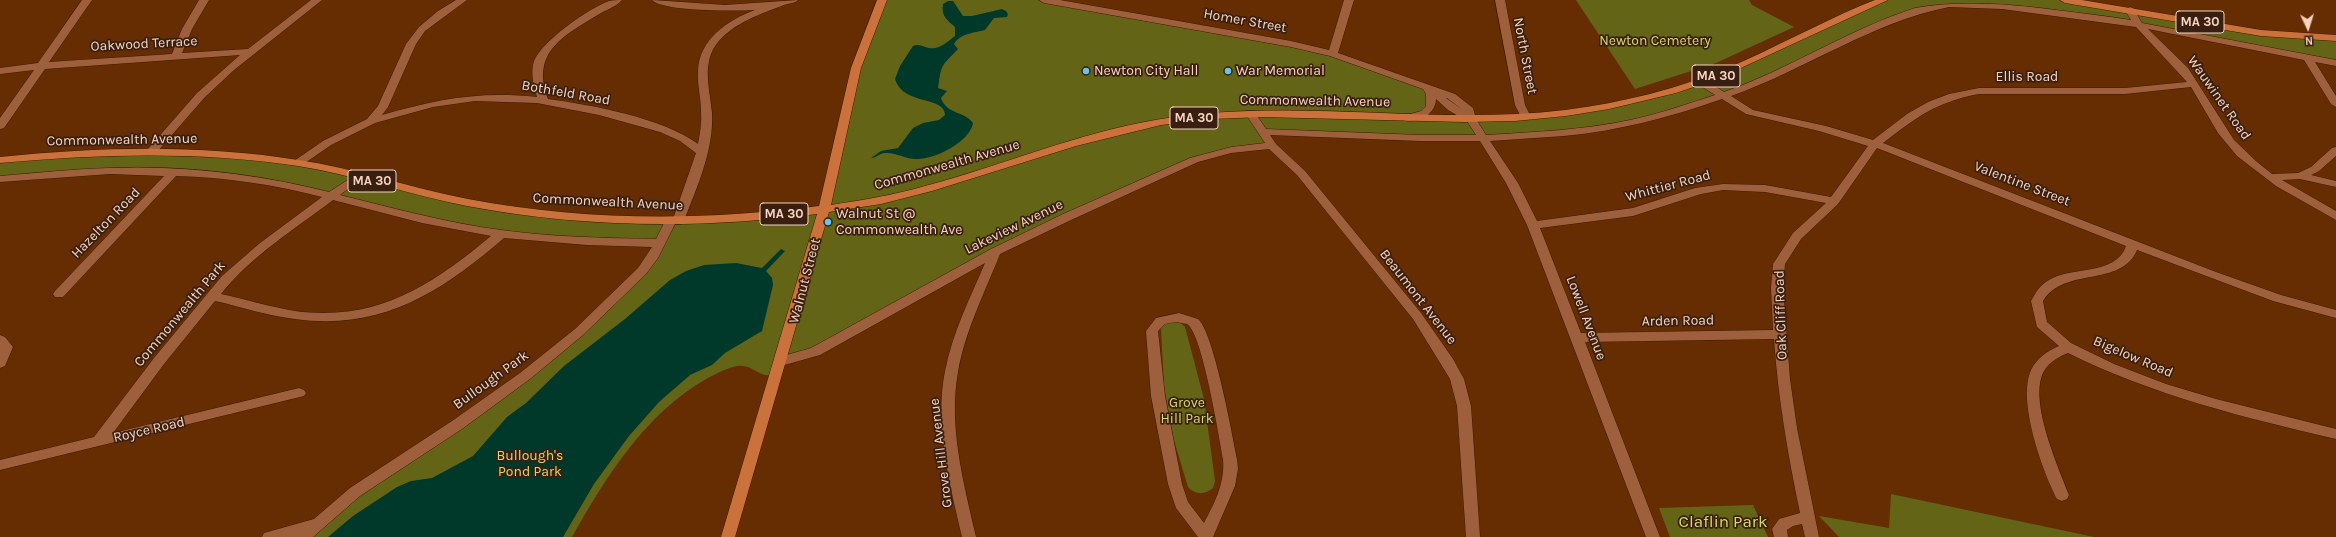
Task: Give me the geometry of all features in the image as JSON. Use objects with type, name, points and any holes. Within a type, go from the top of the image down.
[{"type":"main road","name":"Walnut Street","points":[[728,537],[825,210],[856,68],[882,0]]},
{"type":"main road","name":"Commonwealth Avenue","points":[[0,160],[92,153],[152,151],[232,154],[298,163],[444,198],[519,212],[599,219],[674,221],[825,210],[877,202],[926,189],[1076,141],[1130,128],[1175,120],[1250,113],[1310,113],[1407,118],[1471,119],[1526,117],[1604,106],[1660,93],[1700,81],[1747,63],[1842,17],[1883,0]]},
{"type":"main road","name":"MA 30","points":[[2065,0],[2261,33],[2336,38]]},
{"type":"street","points":[[0,126],[86,0]]},
{"type":"street","points":[[176,57],[187,28],[204,0]]},
{"type":"street","points":[[152,151],[201,95],[248,52],[317,0]]},
{"type":"street","points":[[298,163],[327,144],[371,121],[383,107],[411,44],[422,29],[441,13],[462,0]]},
{"type":"street","points":[[544,101],[538,86],[537,71],[539,61],[547,49],[577,25],[617,0]]},
{"type":"street","points":[[657,0],[682,5],[724,8],[779,4],[793,0]]},
{"type":"street","name":"Homer Street","points":[[1044,0],[1291,44],[1333,54],[1436,91],[1442,100],[1458,113],[1471,119]]},
{"type":"street","points":[[1333,54],[1350,0]]},
{"type":"street","name":"North Street","points":[[1500,0],[1520,105],[1526,117]]},
{"type":"street","name":"Bullough Park","points":[[303,537],[315,525],[355,492],[457,425],[551,355],[632,282],[649,262],[659,243],[674,221],[702,153],[707,118],[703,67],[707,53],[725,30],[738,21],[779,4]]},
{"type":"street","points":[[1263,132],[1289,131],[1420,138],[1483,138],[1546,135],[1612,126],[1652,118],[1722,96],[1766,80],[1882,24],[1916,11],[1939,5],[1974,4],[2006,7],[2140,25],[2336,63]]},
{"type":"street","name":"Wauwinet Road","points":[[2130,10],[2140,25],[2194,84],[2230,141],[2271,177],[2336,216]]},
{"type":"street","name":"Oakwood Terrace","points":[[0,71],[92,60],[176,57],[248,52]]},
{"type":"street","points":[[2308,58],[2336,104]]},
{"type":"street","name":"Valentine Street","points":[[1700,81],[1750,112],[1822,128],[1874,144],[2270,296],[2336,314]]},
{"type":"street","name":"Ellis Road","points":[[1874,144],[1912,116],[1932,104],[1953,96],[1979,91],[2125,91],[2194,84]]},
{"type":"street","points":[[1407,118],[1425,113],[1431,106],[1431,94],[1426,87]]},
{"type":"street","name":"Bothfeld Road","points":[[371,121],[422,106],[455,100],[506,97],[544,101],[609,114],[664,129],[680,136],[702,153]]},
{"type":"street","name":"Beaumont Avenue","points":[[1250,113],[1272,146],[1301,173],[1417,316],[1448,362],[1457,379],[1464,406],[1473,537]]},
{"type":"street","name":"Lowell Avenue","points":[[1471,119],[1512,183],[1533,225],[1578,338],[1653,537]]},
{"type":"street","name":"Oak Cliff Road","points":[[1812,537],[1790,428],[1780,334],[1781,320],[1777,288],[1779,264],[1786,250],[1797,236],[1816,220],[1834,201],[1874,144]]},
{"type":"street","name":"Lakeview Avenue","points":[[781,361],[815,352],[994,252],[1067,217],[1194,160],[1231,150],[1272,146]]},
{"type":"street","points":[[2300,176],[2314,169],[2336,150]]},
{"type":"street","points":[[0,179],[110,171],[174,172],[250,179],[333,195],[422,219],[501,234],[587,241],[659,243]]},
{"type":"street","name":"Hazelton Road","points":[[59,294],[174,172]]},
{"type":"street","points":[[2271,177],[2300,176],[2336,184]]},
{"type":"street","name":"Commonwealth Park","points":[[98,442],[159,361],[212,296],[238,267],[358,177]]},
{"type":"street","name":"Whittier Road","points":[[1533,225],[1633,212],[1677,196],[1703,189],[1722,187],[1760,188],[1834,201]]},
{"type":"street","points":[[212,296],[295,315],[319,317],[352,316],[390,309],[413,299],[434,286],[501,234]]},
{"type":"street","name":"Bigelow Road","points":[[2133,244],[2126,258],[2116,264],[2056,281],[2040,295],[2034,311],[2038,320],[2046,330],[2070,347],[2117,371],[2183,395],[2336,434]]},
{"type":"street","name":"Grove Hill Avenue","points":[[969,537],[958,484],[949,396],[952,371],[960,342],[994,252]]},
{"type":"street","points":[[1164,318],[1186,319],[1196,324],[1202,338],[1221,409],[1231,468],[1229,483],[1206,536],[1181,504],[1162,418],[1152,331],[1157,322],[1164,318]]},
{"type":"street","name":"Arden Road","points":[[1578,338],[1780,334]]},
{"type":"street","points":[[0,340],[7,347],[0,363]]},
{"type":"street","points":[[2062,495],[2035,417],[2034,399],[2036,374],[2041,365],[2051,356],[2070,347]]},
{"type":"street","name":"Royce Road","points":[[0,466],[299,393]]},
{"type":"street","points":[[1781,537],[1779,529],[1783,524],[1793,520],[1808,518]]},
{"type":"street","points":[[270,537],[315,525]]},
{"type":"green space","name":"Bullough's Pond Park","points":[[882,0],[1044,0],[1333,54],[1426,87],[1432,100],[1421,115],[1526,117],[1632,100],[1711,78],[1883,0],[2065,0],[2232,28],[2336,38],[2336,63],[2193,35],[1973,4],[1929,7],[1813,58],[1687,108],[1606,127],[1483,138],[1264,132],[1272,146],[1212,154],[1067,217],[815,352],[781,361],[777,375],[764,375],[748,367],[737,366],[706,379],[684,393],[646,428],[598,492],[572,537],[303,537],[457,425],[603,310],[659,243],[501,234],[250,179],[144,171],[0,179],[0,160],[152,151],[298,163],[477,205],[635,221],[824,210],[856,68]]},
{"type":"green space","name":"Newton Cemetery","points":[[1576,0],[1749,0],[1752,5],[1794,27],[1716,63],[1635,89]]},
{"type":"green space","name":"Grove Hill Park","points":[[1171,321],[1181,323],[1185,327],[1204,399],[1215,481],[1213,488],[1203,493],[1194,492],[1188,487],[1173,437],[1164,386],[1161,329],[1165,324]]},
{"type":"green space","points":[[1891,494],[2094,537],[1839,537],[1819,516],[1889,528]]},
{"type":"green space","name":"Claflin Park","points":[[1753,505],[1768,537],[1670,537],[1659,508]]},
{"type":"shaded area","points":[[948,1],[953,1],[963,16],[972,16],[1002,9],[1008,14],[1007,17],[994,18],[985,30],[968,34],[957,40],[954,44],[958,49],[945,63],[941,70],[938,88],[947,91],[941,98],[947,107],[970,119],[973,123],[970,130],[965,137],[950,148],[941,153],[923,159],[908,158],[885,153],[871,158],[881,151],[898,148],[913,128],[923,123],[939,120],[945,115],[943,109],[938,105],[906,93],[899,87],[895,79],[900,66],[913,46],[920,45],[929,48],[936,48],[943,45],[955,36],[955,27],[947,20],[943,12],[943,4]]},
{"type":"shaded area","points":[[781,249],[785,251],[766,271],[772,278],[773,285],[762,331],[725,353],[712,365],[690,375],[659,402],[629,436],[594,484],[563,537],[328,537],[353,516],[397,487],[411,481],[432,478],[473,456],[507,417],[526,403],[564,366],[625,319],[670,280],[686,271],[704,265],[736,263],[762,268]]},
{"type":"place","name":"Newton City Hall","points":[[1086,71]]},
{"type":"place","name":"War Memorial","points":[[1228,71]]},
{"type":"place","name":"Walnut St @ Commonwealth Ave","points":[[828,222]]}]
